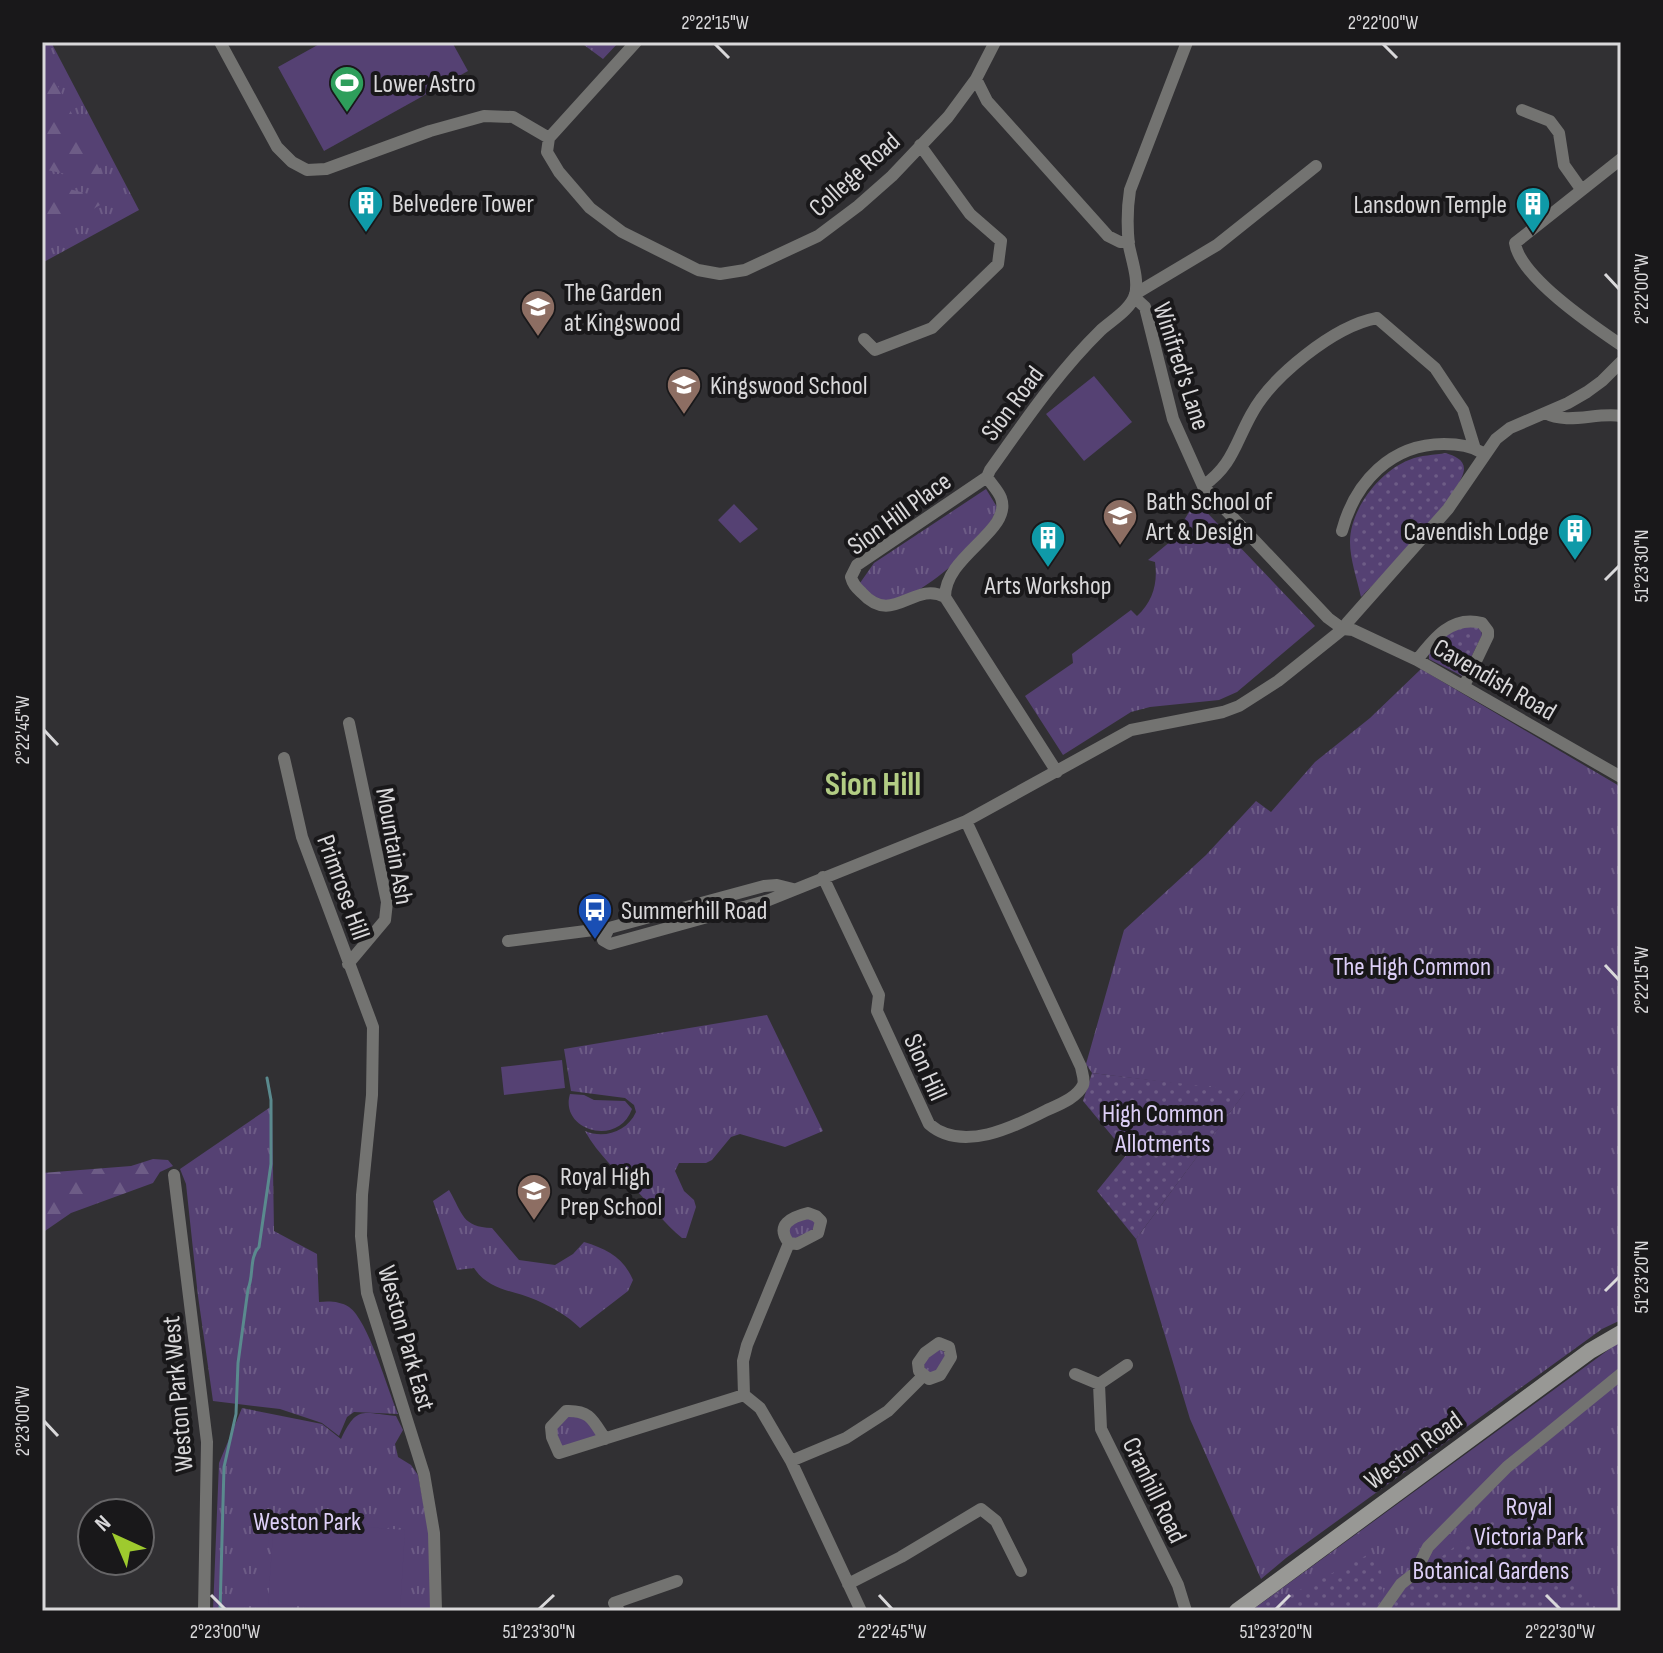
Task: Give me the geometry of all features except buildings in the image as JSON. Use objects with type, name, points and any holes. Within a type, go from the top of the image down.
[{"type":"street","points":[[220,42],[277,147],[292,162],[307,170],[326,169],[430,131],[484,116],[513,117],[549,138],[636,42]]},
{"type":"street","name":"College Road","points":[[549,138],[547,152],[559,172],[590,208],[622,232],[698,270],[720,274],[745,270],[818,236],[892,176],[948,117],[976,79],[995,42]]},
{"type":"street","points":[[1134,295],[1136,283],[1127,208],[1130,190],[1187,42]]},
{"type":"street","points":[[976,79],[987,101],[1108,236],[1120,242],[1129,242]]},
{"type":"street","points":[[965,94],[987,101]]},
{"type":"street","points":[[1522,110],[1550,121],[1559,133],[1564,165],[1581,189]]},
{"type":"street","points":[[864,339],[875,350],[932,328],[998,264],[1001,241],[970,214],[920,145]]},
{"type":"street","points":[[1621,159],[1515,243],[1515,249],[1544,287],[1585,321],[1621,345]]},
{"type":"street","name":"Sion Road","points":[[945,597],[945,584],[955,568],[1000,518],[1000,496],[987,477],[990,470],[1055,380],[1127,307],[1134,295],[1217,245],[1316,166]]},
{"type":"street","name":"Winifred's Lane","points":[[1134,295],[1145,307],[1173,419],[1203,486],[1328,618],[1346,629]]},
{"type":"street","points":[[1203,486],[1225,468],[1256,405],[1292,364],[1327,341],[1377,318],[1435,368],[1463,410],[1479,451]]},
{"type":"street","points":[[508,941],[609,928],[603,940],[610,944],[769,900],[966,821],[1131,730],[1239,706],[1278,681],[1346,629],[1347,623],[1448,509],[1468,481],[1479,451],[1510,428],[1587,392],[1621,362]]},
{"type":"street","points":[[1545,413],[1555,418],[1621,416]]},
{"type":"street","points":[[1342,531],[1360,489],[1370,475],[1391,458],[1422,445],[1453,444],[1479,451]]},
{"type":"street","name":"Sion Hill Place","points":[[945,597],[935,591],[926,592],[889,607],[878,605],[861,592],[851,577],[857,565],[987,477]]},
{"type":"street","points":[[945,597],[1057,772]]},
{"type":"street","points":[[1417,660],[1452,625],[1461,621],[1482,623],[1488,636],[1464,686]]},
{"type":"street","name":"Cavendish Road","points":[[1346,629],[1417,660],[1621,777]]},
{"type":"street","name":"Mountain Ash","points":[[348,964],[385,920],[387,902],[349,723]]},
{"type":"street","name":"Primrose Hill","points":[[284,758],[302,837],[373,1027]]},
{"type":"street","name":"Sion Hill","points":[[823,877],[879,995],[877,1011],[929,1124],[942,1133],[967,1137],[1018,1125],[1062,1103],[1080,1089],[1084,1079],[966,821]]},
{"type":"street","name":"Weston Park East","points":[[373,1027],[372,1095],[362,1195],[363,1266],[367,1293],[424,1474],[434,1533],[436,1611]]},
{"type":"street","name":"Weston Park West","points":[[174,1175],[207,1442],[204,1611]]},
{"type":"street","points":[[789,1243],[747,1345],[743,1361],[744,1395],[765,1415],[791,1461],[861,1611]]},
{"type":"street","name":"Weston Road","points":[[1237,1611],[1564,1370],[1621,1333]]},
{"type":"street","points":[[1075,1374],[1099,1384],[1127,1365]]},
{"type":"street","points":[[1382,1611],[1401,1584],[1415,1573],[1428,1547],[1487,1486],[1557,1424],[1621,1374]]},
{"type":"street","points":[[791,1461],[846,1438],[888,1411],[923,1376]]},
{"type":"street","name":"Cranhill Road","points":[[1099,1384],[1101,1429],[1178,1585],[1186,1611]]},
{"type":"street","points":[[605,1439],[744,1395]]},
{"type":"street","points":[[848,1584],[901,1557],[980,1504],[996,1521],[1021,1571]]},
{"type":"street","points":[[619,1611],[614,1603],[677,1581]]},
{"type":"green space","points":[[42,42],[51,42],[139,210],[42,263]]},
{"type":"green space","name":"Lower Astro","points":[[323,42],[452,42],[468,71],[324,151],[278,67]]},
{"type":"green space","points":[[580,42],[619,42],[603,59]]},
{"type":"green space","points":[[42,54],[103,181],[95,184],[81,177],[42,169]]},
{"type":"green space","points":[[42,182],[104,198],[100,205],[42,240]]},
{"type":"green space","points":[[1094,376],[1132,422],[1084,461],[1046,414]]},
{"type":"green space","points":[[1446,453],[1462,463],[1464,469],[1460,481],[1420,535],[1361,597],[1350,542],[1351,529],[1361,504],[1378,482],[1398,465],[1418,457]]},
{"type":"green space","points":[[986,489],[997,507],[992,520],[967,551],[933,581],[915,592],[884,602],[873,598],[860,583],[874,563]]},
{"type":"green space","points":[[1196,501],[1315,626],[1237,692],[1219,700],[1131,712],[1063,755],[1025,696],[1073,663],[1072,654],[1131,610],[1137,616],[1151,598],[1156,577],[1155,562],[1148,560],[1171,541]]},
{"type":"green space","points":[[734,504],[758,529],[740,543],[718,520]]},
{"type":"green space","points":[[1475,626],[1482,635],[1462,676],[1429,659],[1429,653],[1453,629]]},
{"type":"green space","name":"The High Common","points":[[1421,669],[1621,787],[1621,1320],[1602,1329],[1261,1579],[1190,1419],[1136,1239],[1245,1092],[1092,1073],[1086,1064],[1124,930],[1206,855],[1256,801],[1271,812],[1315,762],[1370,718]]},
{"type":"green space","points":[[767,1015],[823,1131],[785,1147],[740,1134],[731,1137],[706,1163],[679,1163],[675,1171],[696,1207],[686,1238],[682,1238],[609,1163],[585,1131],[607,1134],[621,1129],[636,1112],[634,1105],[625,1098],[571,1091],[564,1049]]},
{"type":"green space","points":[[562,1060],[565,1088],[504,1095],[501,1067]]},
{"type":"green space","name":"High Common Allotments","points":[[1092,1073],[1246,1091],[1136,1239],[1097,1191],[1127,1154],[1083,1101]]},
{"type":"green space","points":[[570,1094],[584,1095],[594,1100],[625,1101],[632,1109],[625,1121],[615,1128],[592,1130],[573,1117],[569,1107]]},
{"type":"green space","points":[[272,1106],[274,1231],[317,1254],[319,1302],[342,1304],[356,1314],[370,1340],[398,1414],[354,1412],[347,1417],[339,1436],[322,1423],[280,1409],[213,1401],[186,1184],[180,1169]]},
{"type":"green space","points":[[153,1159],[168,1160],[173,1166],[160,1172],[153,1183],[71,1213],[42,1233],[42,1173],[131,1166]]},
{"type":"green space","points":[[449,1190],[464,1218],[475,1225],[492,1228],[519,1260],[555,1265],[573,1254],[584,1242],[607,1251],[624,1265],[633,1280],[628,1291],[580,1328],[548,1306],[494,1286],[474,1268],[457,1270],[433,1201]]},
{"type":"green space","points":[[809,1216],[818,1226],[795,1241],[788,1234],[790,1223]]},
{"type":"green space","name":"Royal Victoria Park","points":[[1621,1342],[1621,1611],[1251,1611],[1615,1345]]},
{"type":"green space","points":[[935,1348],[948,1353],[938,1373],[926,1375],[923,1360]]},
{"type":"green space","name":"Weston Park","points":[[242,1408],[322,1424],[341,1439],[356,1416],[368,1413],[396,1416],[403,1430],[395,1444],[398,1457],[411,1465],[418,1475],[429,1531],[432,1611],[213,1611],[219,1463]]},
{"type":"green space","points":[[568,1415],[588,1420],[598,1436],[562,1448],[555,1428]]},
{"type":"green space","points":[[274,1520],[405,1530],[400,1611],[268,1604]]},
{"type":"green space","name":"Botanical Gardens","points":[[1487,1522],[1495,1522],[1522,1538],[1569,1571],[1588,1597],[1589,1611],[1385,1611],[1398,1590]]},
{"type":"green space","points":[[1371,1553],[1381,1571],[1384,1597],[1374,1611],[1251,1611],[1276,1593],[1288,1596]]},
{"type":"waterway","points":[[220,1611],[224,1467],[236,1414],[238,1363],[248,1289],[254,1256],[259,1247],[271,1164],[271,1100],[267,1078]]},
{"type":"place","name":"Lower Astro","points":[[347,114]]},
{"type":"place","name":"Belvedere Tower","points":[[366,234]]},
{"type":"place","name":"Lansdown Temple","points":[[1533,235]]},
{"type":"place","name":"The Garden at Kingswood","points":[[538,338]]},
{"type":"place","name":"Kingswood School","points":[[684,416]]},
{"type":"place","name":"Bath School of Art & Design","points":[[1120,547]]},
{"type":"place","name":"Cavendish Lodge","points":[[1575,562]]},
{"type":"place","name":"Arts Workshop","points":[[1048,569]]},
{"type":"place","name":"Summerhill Road","points":[[595,941]]},
{"type":"place","name":"Royal High Prep School","points":[[534,1222]]},
{"type":"district","name":"Sion Hill","points":[[873,783]]}]
